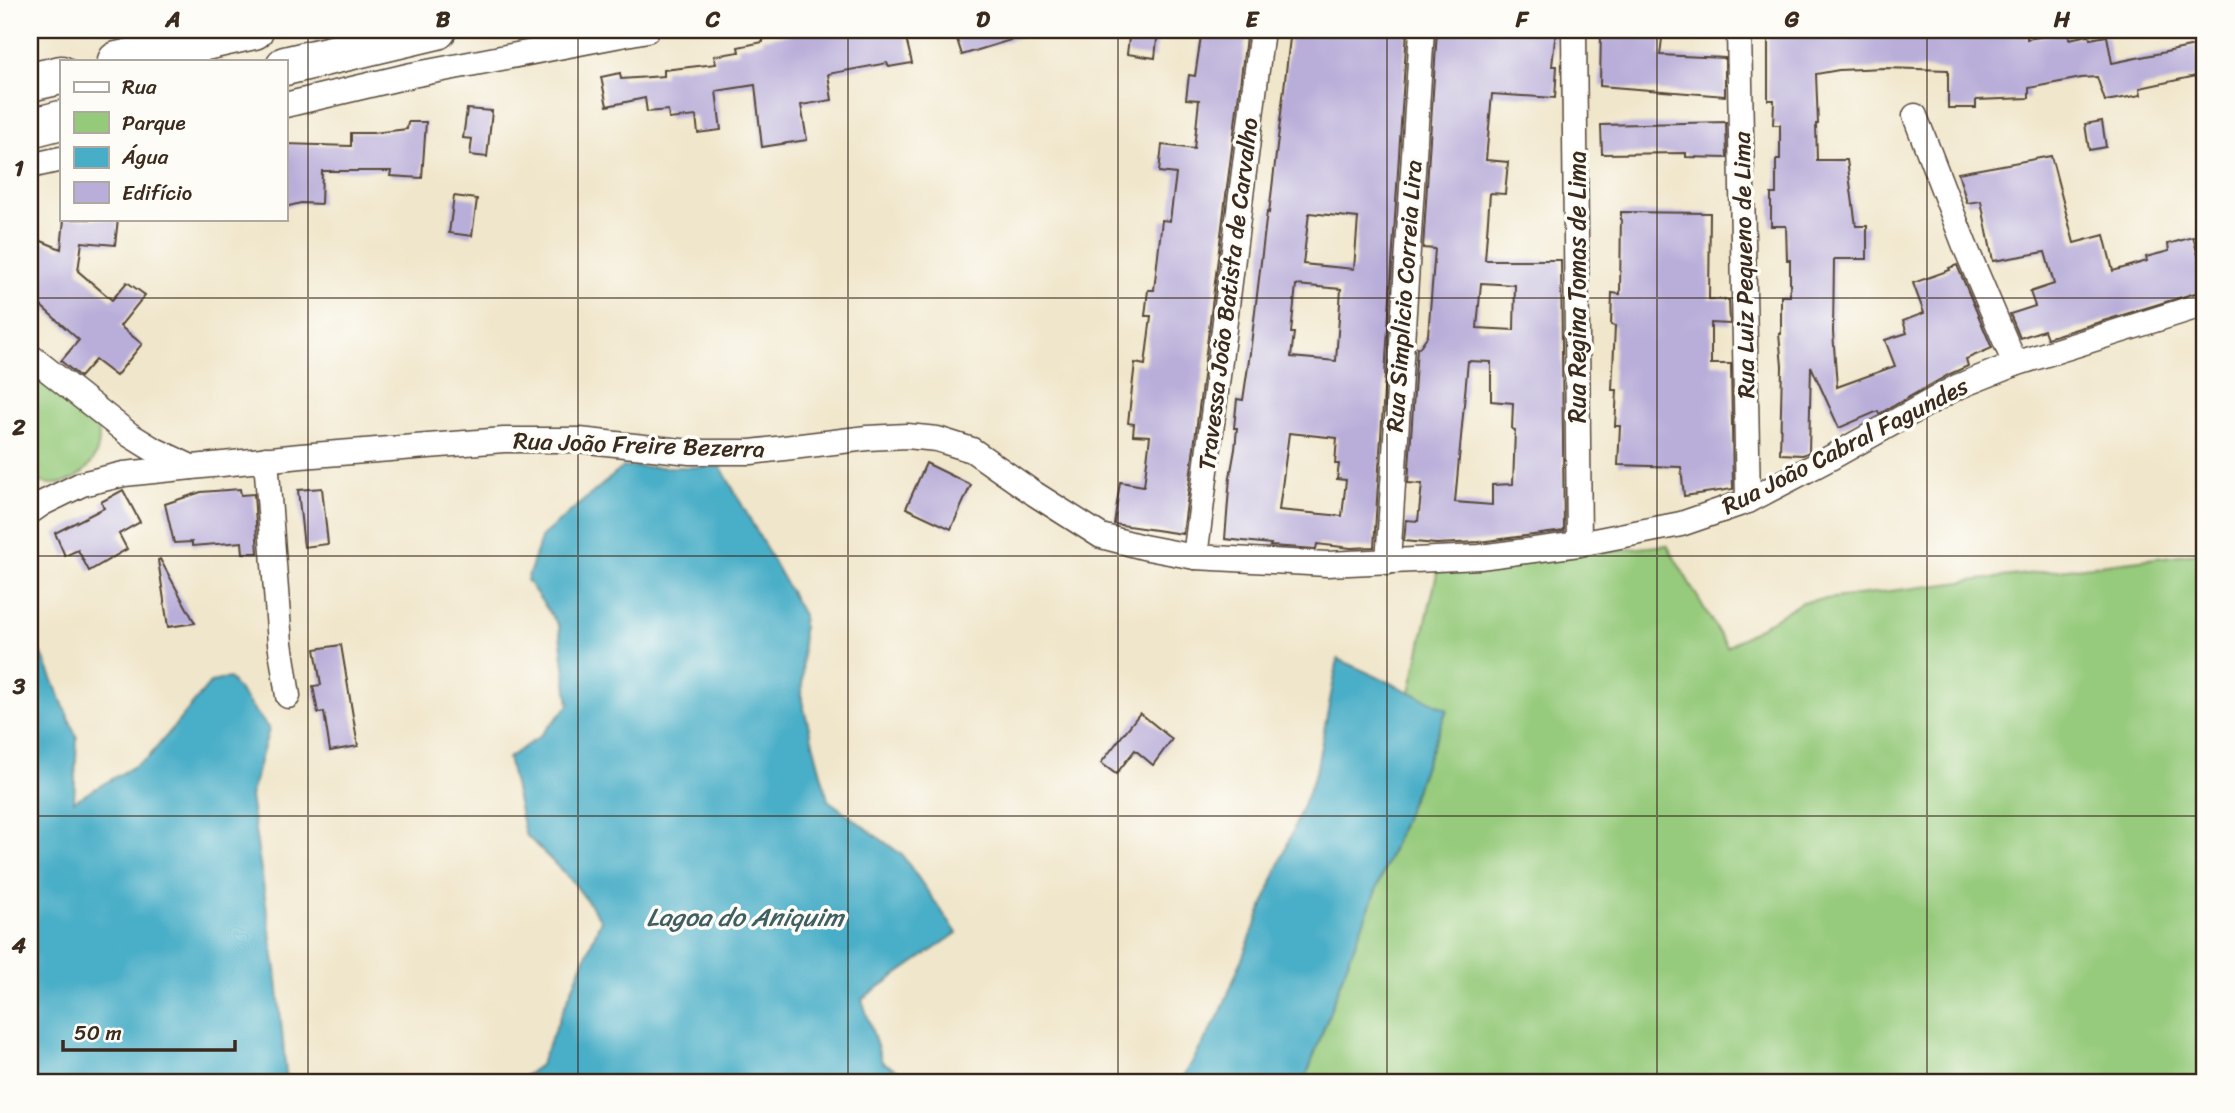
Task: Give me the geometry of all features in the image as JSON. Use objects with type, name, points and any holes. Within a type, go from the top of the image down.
[{"type":"highway","points":[[121,60],[254,30]]},
{"type":"highway","points":[[287,66],[437,30]]},
{"type":"highway","points":[[30,82],[60,75]]},
{"type":"highway","points":[[30,128],[60,120]]},
{"type":"street","points":[[287,105],[412,75],[647,30]]},
{"type":"street","name":"Travessa João Batista de Carvalho","points":[[1195,558],[1262,30]]},
{"type":"street","name":"Rua Simplicio Correia Lira","points":[[1388,562],[1422,30]]},
{"type":"street","name":"Rua Regina Tomas de Lima","points":[[1574,30],[1579,544]]},
{"type":"street","name":"Rua Luiz Pequeno de Lima","points":[[1739,30],[1748,500]]},
{"type":"street","points":[[1914,116],[2015,364]]},
{"type":"street","points":[[30,166],[60,159]]},
{"type":"street","name":"Rua João Cabral Fagundes","points":[[1143,547],[1195,558],[1326,564],[1388,562],[1480,557],[1579,544],[1681,524],[1748,500],[1832,457],[1957,387],[2015,364],[2205,304]]},
{"type":"street","points":[[30,356],[130,435],[192,467]]},
{"type":"street","name":"Rua João Freire Bezerra","points":[[34,503],[82,484],[124,474],[266,459],[504,440],[579,440],[691,452],[751,452],[907,436],[937,439],[972,450],[1101,536],[1143,547]]},
{"type":"street","points":[[266,459],[280,643],[288,696]]},
{"type":"green space","points":[[30,367],[89,413],[99,433],[98,448],[92,461],[83,472],[71,480],[57,484],[43,483],[30,476]]},
{"type":"green space","points":[[1667,545],[1727,647],[1802,602],[2205,552],[2205,1083],[1304,1083],[1344,972],[1447,710],[1410,692],[1438,569]]},
{"type":"water","name":"Lagoa do Aniquim","points":[[623,467],[721,467],[803,615],[802,701],[828,800],[902,855],[957,933],[862,999],[882,1062],[922,1083],[515,1083],[540,1065],[601,920],[573,882],[525,834],[508,758],[539,737],[569,705],[559,626],[527,580],[542,536]]},
{"type":"water","points":[[30,649],[41,652],[77,738],[74,801],[148,758],[211,682],[229,678],[269,729],[250,797],[276,970],[287,1083],[30,1083]]},
{"type":"water","points":[[1338,659],[1447,709],[1344,972],[1304,1083],[1180,1083],[1220,1014],[1316,772]]},
{"type":"building","points":[[815,30],[904,30],[912,63],[889,67],[887,63],[828,74],[832,100],[801,105],[807,140],[762,147],[755,85],[716,91],[721,130],[698,133],[696,116],[669,119],[668,110],[647,112],[645,98],[607,106],[601,77],[620,73],[621,79],[664,76],[664,70],[716,64],[714,56],[739,52],[738,47],[763,42],[763,39]]},
{"type":"building","points":[[954,30],[1026,30],[1027,35],[962,55]]},
{"type":"building","points":[[1130,30],[1158,30],[1155,58],[1127,54]]},
{"type":"building","points":[[1202,30],[1247,30],[1183,534],[1114,524],[1120,482],[1144,486],[1150,436],[1133,435],[1134,424],[1128,423],[1135,363],[1145,365],[1151,316],[1145,316],[1148,290],[1154,290],[1162,220],[1170,221],[1176,174],[1159,172],[1162,145],[1194,149],[1199,100],[1186,99],[1189,75],[1195,76]]},
{"type":"building","points":[[1291,30],[1407,30],[1374,547],[1351,548],[1317,544],[1316,549],[1225,539],[1237,428],[1234,428],[1237,399],[1243,400],[1267,212],[1269,213]],"holes":[[[1309,213],[1358,218],[1354,269],[1303,264]],[[1296,285],[1341,289],[1336,361],[1291,357],[1294,333],[1291,333]],[[1289,433],[1337,438],[1337,479],[1346,480],[1342,516],[1279,510]]]},
{"type":"building","points":[[1437,30],[1556,30],[1552,66],[1557,66],[1555,98],[1492,94],[1486,160],[1508,162],[1505,194],[1490,193],[1485,260],[1561,260],[1564,531],[1479,542],[1436,544],[1404,541],[1406,520],[1418,521],[1422,484],[1408,483],[1417,347],[1419,348],[1428,335],[1435,249],[1423,248]],"holes":[[[1481,283],[1515,285],[1514,330],[1477,328]],[[1468,361],[1491,362],[1491,401],[1513,403],[1513,484],[1492,485],[1492,505],[1455,502]]]},
{"type":"building","points":[[1601,30],[1663,30],[1660,55],[1725,58],[1725,96],[1600,86]]},
{"type":"building","points":[[1768,30],[2027,30],[2027,39],[2068,32],[2069,39],[2089,35],[2090,39],[2107,36],[2112,63],[2195,46],[2201,75],[2140,88],[2141,95],[2105,101],[2097,77],[2029,88],[2029,98],[1976,100],[1976,108],[1948,108],[1948,70],[1884,68],[1816,74],[1817,160],[1847,160],[1856,226],[1867,226],[1867,259],[1834,259],[1833,332],[1837,387],[1895,366],[1885,340],[1907,333],[1903,321],[1924,313],[1913,283],[1957,265],[1992,348],[1966,359],[1968,366],[1879,414],[1878,411],[1839,428],[1811,366],[1809,452],[1803,455],[1780,454],[1782,366],[1779,334],[1781,296],[1790,296],[1790,260],[1787,260],[1786,226],[1771,226],[1771,194],[1776,194],[1776,160],[1780,160],[1780,125],[1773,125],[1774,100],[1768,100]]},
{"type":"building","points":[[467,109],[492,111],[487,157],[470,155],[472,139],[463,138]]},
{"type":"building","points":[[2102,121],[2106,147],[2089,150],[2085,124]]},
{"type":"building","points":[[408,122],[426,122],[422,178],[390,176],[391,171],[322,171],[321,204],[301,203],[287,206],[287,144],[351,146],[351,133],[407,129]]},
{"type":"building","points":[[1726,122],[1727,158],[1686,157],[1686,153],[1602,154],[1601,125]]},
{"type":"building","points":[[2051,156],[2074,243],[2104,235],[2113,271],[2147,261],[2146,257],[2169,251],[2168,244],[2193,237],[2205,280],[2205,290],[2047,338],[2044,330],[2020,338],[2010,314],[2035,306],[2030,292],[2054,284],[2045,252],[1993,261],[1981,201],[1967,203],[1958,173]]},
{"type":"building","points":[[454,196],[477,199],[472,236],[449,233]]},
{"type":"building","points":[[1621,212],[1710,213],[1709,299],[1729,300],[1730,324],[1711,323],[1711,364],[1731,364],[1733,489],[1684,496],[1681,467],[1618,465],[1620,426],[1615,426],[1617,390],[1612,390],[1615,326],[1611,325],[1612,293],[1620,294]]},
{"type":"building","points":[[64,220],[118,220],[115,245],[82,242],[78,271],[112,300],[127,282],[145,295],[120,326],[142,344],[116,376],[95,360],[80,377],[61,361],[79,340],[30,296],[30,258],[34,238],[61,249]]},
{"type":"building","points":[[926,463],[971,485],[951,529],[906,508]]},
{"type":"building","points":[[322,488],[328,544],[304,547],[298,490]]},
{"type":"building","points":[[240,489],[241,495],[254,494],[258,553],[243,553],[242,542],[192,546],[192,542],[174,543],[165,504],[201,492]]},
{"type":"building","points":[[123,490],[140,522],[119,534],[127,549],[89,571],[78,550],[65,556],[55,533],[104,508],[101,502]]},
{"type":"building","points":[[160,559],[195,623],[168,627],[158,560]]},
{"type":"building","points":[[341,645],[358,746],[330,751],[324,712],[318,713],[313,686],[321,685],[315,649]]},
{"type":"building","points":[[1140,713],[1172,739],[1153,765],[1135,750],[1116,774],[1101,763]]}]
